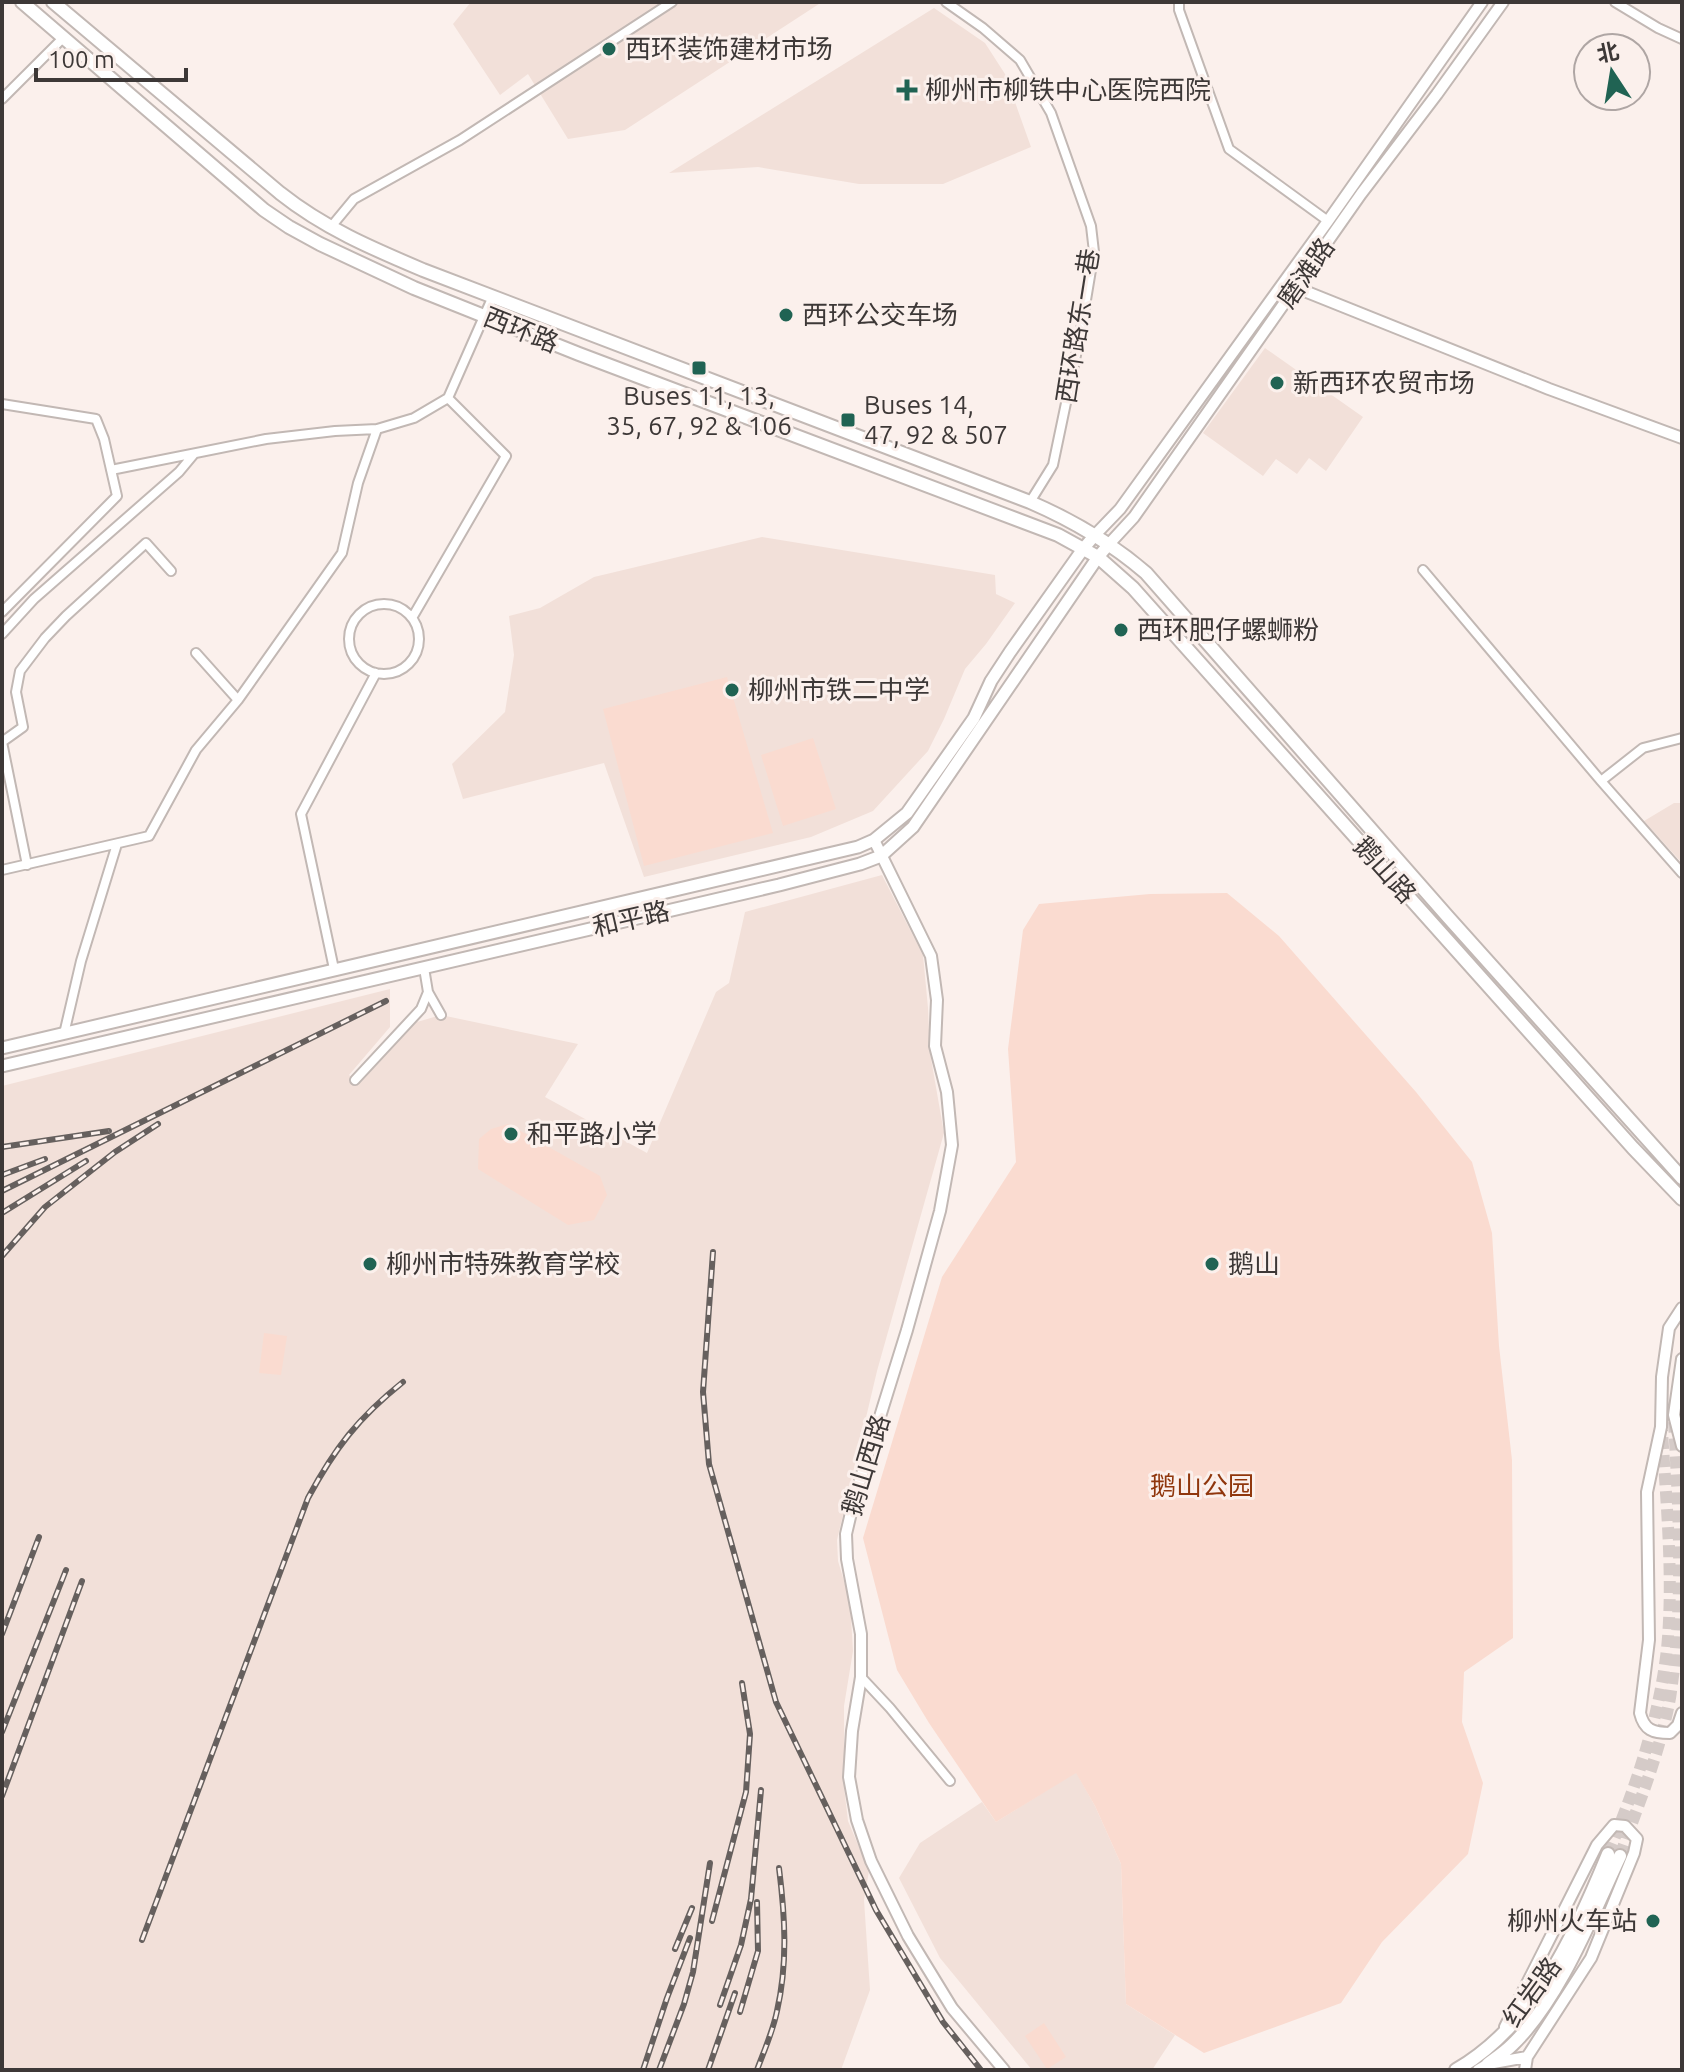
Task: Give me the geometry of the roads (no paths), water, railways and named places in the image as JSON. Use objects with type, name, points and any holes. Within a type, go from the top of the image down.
[{"type":"main road","name":"西环路","points":[[22,2],[264,210],[289,227],[414,288],[579,354],[1058,535],[1083,549]]},
{"type":"main road","name":"西环路","points":[[53,2],[303,212],[330,228],[423,270],[1030,502],[1065,517],[1110,543]]},
{"type":"main road","name":"和平路","points":[[2,1048],[858,847],[874,840],[907,813],[974,718],[991,681],[1010,652],[1095,535]]},
{"type":"main road","name":"和平路","points":[[2,1066],[779,885],[860,864],[882,855],[913,827],[1110,543]]},
{"type":"main road","name":"鹅山路","points":[[1110,543],[1156,584],[1682,1178]]},
{"type":"main road","name":"鹅山路","points":[[1083,549],[1098,557],[1133,588],[1682,1199]]},
{"type":"main road","name":"红岩路","points":[[1456,2070],[1478,2057],[1513,2024],[1545,1981],[1614,1855],[1577,1949],[1532,2023],[1513,2044],[1483,2067]]},
{"type":"street","points":[[330,228],[354,199],[460,140],[672,2]]},
{"type":"street","name":"西环路东一巷","points":[[946,2],[1020,60],[1051,113],[1091,226],[1094,252],[1083,322],[1053,465],[1030,502]]},
{"type":"street","points":[[1179,2],[1179,10],[1229,149],[1328,221]]},
{"type":"street","name":"磨滩路","points":[[1095,535],[1120,509],[1482,2]]},
{"type":"street","name":"磨滩路","points":[[1110,543],[1134,517],[1361,194],[1503,2]]},
{"type":"street","points":[[1615,2],[1682,39]]},
{"type":"street","points":[[2,99],[63,38]]},
{"type":"street","points":[[1282,283],[1682,438]]},
{"type":"street","points":[[111,470],[266,439],[377,429],[414,418],[448,398],[493,296]]},
{"type":"street","points":[[412,618],[506,456],[448,398]]},
{"type":"street","points":[[2,404],[96,419],[104,439],[117,496],[2,612]]},
{"type":"street","points":[[2,870],[149,836],[196,750],[238,700],[342,553],[358,483],[377,429]]},
{"type":"street","points":[[2,634],[34,599],[179,472],[194,454]]},
{"type":"street","points":[[27,865],[2,742],[23,727],[16,692],[20,671],[66,616],[146,543],[171,571]]},
{"type":"street","points":[[1423,570],[1682,873]]},
{"type":"street","points":[[393,605],[404,610],[418,629],[416,653],[400,670],[388,674],[376,673],[356,661],[348,641],[349,630],[361,612],[371,606],[393,605]]},
{"type":"street","points":[[196,653],[238,700]]},
{"type":"street","points":[[334,969],[301,814],[376,673]]},
{"type":"street","points":[[1601,781],[1643,748],[1682,738]]},
{"type":"street","name":"鹅山西路","points":[[874,840],[931,956],[937,1000],[935,1046],[947,1092],[952,1145],[940,1211],[846,1534],[847,1559],[861,1634],[861,1677],[852,1731],[849,1777],[857,1820],[871,1861],[908,1936],[952,2008],[1004,2070]]},
{"type":"street","points":[[64,1034],[81,961],[117,844]]},
{"type":"street","points":[[424,968],[428,992],[441,1015]]},
{"type":"street","points":[[355,1080],[421,1009],[428,992]]},
{"type":"street","points":[[1682,1308],[1669,1328],[1662,1377],[1661,1427],[1647,1492],[1649,1640],[1640,1713],[1646,1728],[1655,1733],[1670,1733],[1678,1725],[1682,1713]]},
{"type":"street","points":[[1682,1359],[1674,1415],[1682,1446]]},
{"type":"street","points":[[861,1677],[950,1781]]},
{"type":"street","points":[[1499,2037],[1597,1845],[1614,1825],[1625,1826],[1637,1839],[1608,1918],[1591,1958],[1527,2057],[1525,2070]]},
{"type":"street","points":[[1512,2070],[1513,2044]]},
{"type":"street","points":[[1483,2067],[1527,2057]]},
{"type":"tunnel","points":[[1620,1856],[1648,1778],[1670,1698],[1677,1630],[1679,1561],[1674,1422]]},
{"type":"tunnel","points":[[1608,1854],[1645,1754],[1667,1649],[1670,1567],[1662,1430]]},
{"type":"railway","points":[[2,1191],[386,1001]]},
{"type":"railway","points":[[2,1256],[45,1207],[115,1152],[158,1124]]},
{"type":"railway","points":[[2,1147],[109,1131]]},
{"type":"railway","points":[[2,1175],[45,1159]]},
{"type":"railway","points":[[2,1213],[86,1161]]},
{"type":"railway","points":[[713,1252],[703,1392],[709,1464],[776,1702],[876,1910],[943,2022],[981,2070]]},
{"type":"railway","points":[[142,1940],[308,1498],[349,1435],[373,1408],[403,1382]]},
{"type":"railway","points":[[2,1634],[39,1537]]},
{"type":"railway","points":[[2,1732],[66,1570]]},
{"type":"railway","points":[[2,1796],[82,1581]]},
{"type":"railway","points":[[712,1921],[746,1792],[750,1734],[742,1683]]},
{"type":"railway","points":[[720,2005],[741,1945],[751,1899],[761,1790]]},
{"type":"railway","points":[[659,2070],[693,1972],[710,1863]]},
{"type":"railway","points":[[757,2070],[775,2018],[783,1975],[784,1922],[779,1868]]},
{"type":"railway","points":[[740,2012],[758,1951],[757,1902]]},
{"type":"railway","points":[[675,1949],[692,1908]]},
{"type":"railway","points":[[643,2070],[690,1938]]},
{"type":"railway","points":[[708,2070],[735,1993]]},
{"type":"place","name":"西环装饰建材市场","points":[[609,49]]},
{"type":"place","name":"柳州市柳铁中心医院西院","points":[[907,90]]},
{"type":"place","name":"西环公交车场","points":[[786,315]]},
{"type":"place","name":"Buses 11, 13, 35, 67, 92 & 106","points":[[699,368]]},
{"type":"place","name":"新西环农贸市场","points":[[1277,383]]},
{"type":"place","name":"Buses 14, 47, 92 & 507","points":[[848,420]]},
{"type":"place","name":"西环肥仔螺蛳粉","points":[[1121,630]]},
{"type":"place","name":"柳州市铁二中学","points":[[732,690]]},
{"type":"place","name":"和平路小学","points":[[511,1134]]},
{"type":"place","name":"柳州市特殊教育学校","points":[[370,1264]]},
{"type":"place","name":"鹅山","points":[[1212,1264]]},
{"type":"place","name":"柳州火车站","points":[[1653,1921]]},
{"type":"park label","name":"鹅山公园","points":[[1202,1486]]}]
